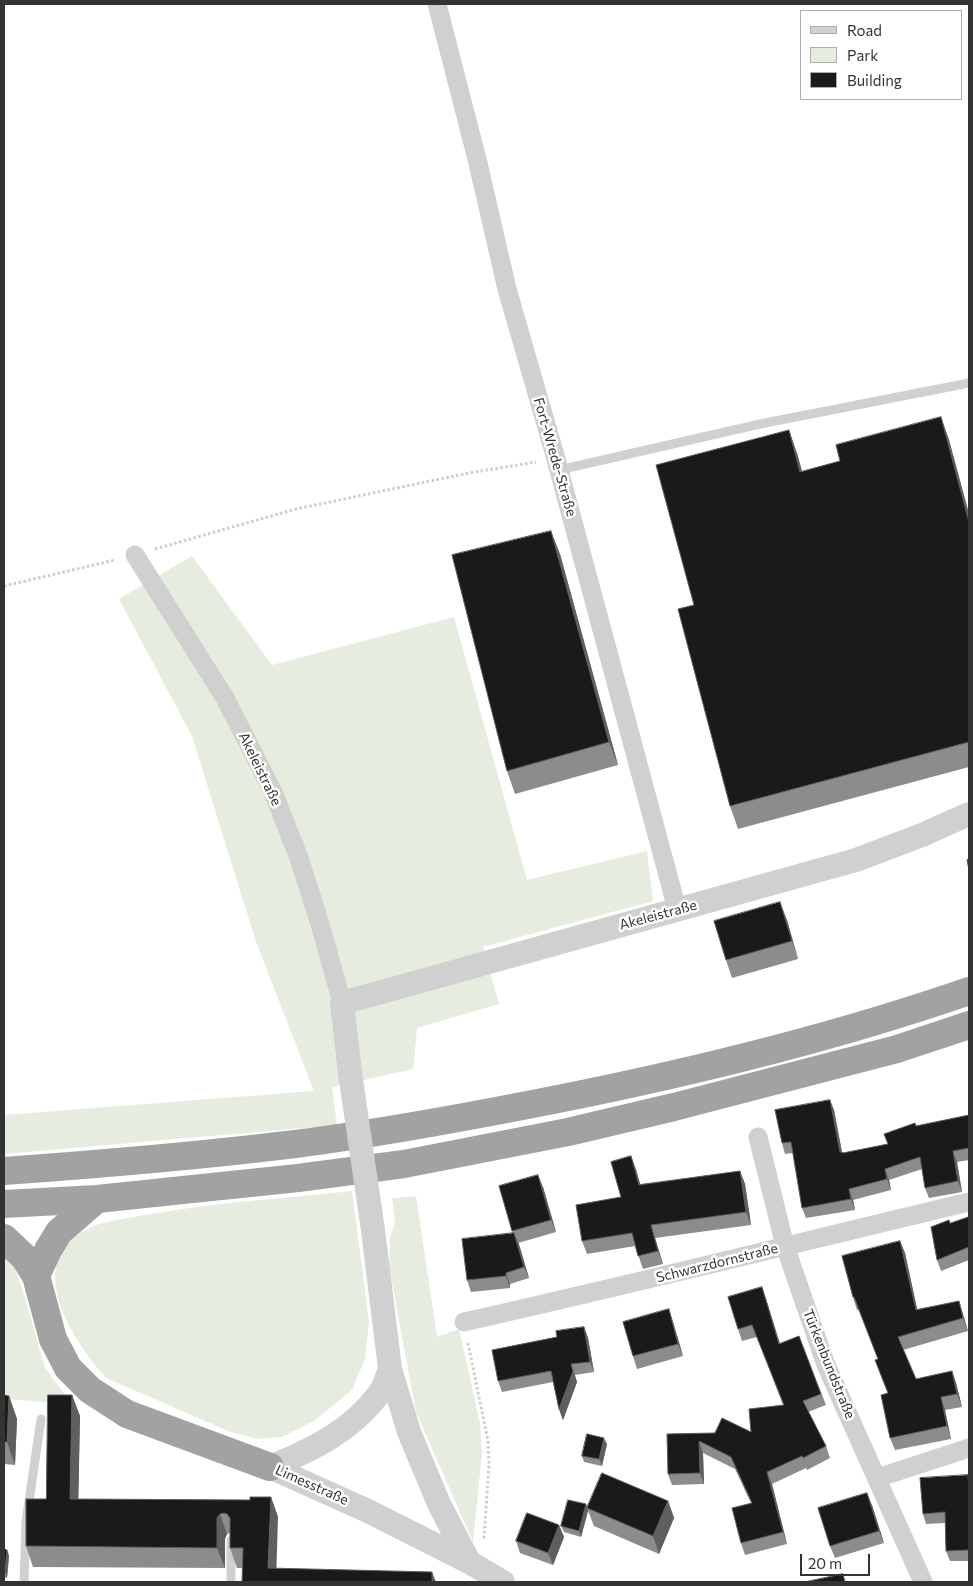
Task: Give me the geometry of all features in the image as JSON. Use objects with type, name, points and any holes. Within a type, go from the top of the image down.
[{"type":"highway","points":[[4,1171],[117,1162],[294,1144],[393,1130],[486,1113],[657,1079],[779,1048],[908,1012],[969,991]]},
{"type":"highway","points":[[4,1204],[97,1199],[298,1178],[404,1164],[568,1132],[674,1107],[897,1049],[969,1025]]},
{"type":"highway","points":[[36,1276],[59,1232],[97,1199]]},
{"type":"highway","points":[[4,1238],[24,1257],[36,1276],[53,1339],[68,1368],[90,1390],[127,1414],[270,1467]]},
{"type":"street","name":"Fort-Wrede-Straße","points":[[438,4],[478,159],[507,289],[558,465],[677,909]]},
{"type":"street","name":"Akeleistraße","points":[[135,555],[225,698],[273,792],[308,886],[342,1003],[350,1073],[373,1230]]},
{"type":"street","name":"Akeleistraße","points":[[342,1003],[856,860],[922,835],[969,814]]},
{"type":"street","name":"Türkenbundstraße","points":[[758,1137],[785,1246],[826,1365],[923,1582]]},
{"type":"street","name":"Schwarzdornstraße","points":[[464,1322],[625,1286],[969,1202]]},
{"type":"street","name":"Limesstraße","points":[[373,1230],[390,1369],[409,1432],[439,1504],[488,1575]]},
{"type":"street","name":"Limesstraße","points":[[270,1467],[309,1451],[350,1425],[380,1393],[390,1369]]},
{"type":"street","points":[[877,1478],[969,1448]]},
{"type":"street","name":"Limesstraße","points":[[270,1467],[368,1511],[488,1575]]},
{"type":"lane","points":[[558,465],[969,383]]},
{"type":"lane","points":[[24,1582],[26,1522],[41,1419]]},
{"type":"lane","points":[[231,1539],[231,1582]]},
{"type":"path","points":[[4,586],[135,555],[296,509],[469,473],[558,465]]},
{"type":"path","points":[[464,1322],[488,1441],[488,1575]]},
{"type":"green space","points":[[192,556],[272,665],[454,617],[527,880],[647,851],[653,901],[483,947],[499,1004],[417,1028],[413,1069],[332,1087],[337,1125],[4,1154],[4,1115],[314,1091],[256,942],[192,736],[119,599]]},
{"type":"green space","points":[[352,1191],[369,1322],[365,1359],[352,1390],[314,1421],[282,1437],[257,1439],[228,1431],[106,1378],[83,1348],[63,1312],[57,1293],[55,1274],[59,1256],[73,1238],[96,1225],[180,1209]]},
{"type":"green space","points":[[416,1196],[437,1337],[459,1329],[480,1423],[482,1453],[473,1542],[416,1412],[389,1267],[390,1237],[395,1223],[392,1198]]},
{"type":"green space","points":[[4,1257],[14,1266],[45,1368],[72,1404],[4,1399]]},
{"type":"building","points":[[941,417],[969,522],[969,742],[730,806],[678,609],[694,605],[656,465],[789,430],[800,472],[840,461],[836,445]]},
{"type":"building","points":[[551,531],[609,742],[507,771],[452,555]]},
{"type":"building","points":[[780,902],[792,941],[726,960],[714,921]]},
{"type":"building","points":[[830,1100],[840,1152],[843,1153],[888,1144],[884,1134],[915,1123],[916,1126],[969,1115],[969,1148],[953,1151],[958,1181],[925,1188],[920,1157],[885,1169],[887,1179],[849,1189],[851,1199],[802,1208],[791,1142],[782,1143],[775,1110]]},
{"type":"building","points":[[631,1156],[639,1185],[740,1171],[746,1212],[651,1225],[658,1251],[638,1256],[632,1233],[582,1241],[576,1205],[621,1197],[611,1162]]},
{"type":"building","points":[[538,1175],[551,1220],[512,1231],[499,1186]]},
{"type":"building","points":[[969,1217],[969,1247],[937,1260],[931,1227],[949,1220],[950,1223]]},
{"type":"building","points":[[514,1233],[524,1267],[506,1273],[506,1276],[467,1280],[462,1239]]},
{"type":"building","points":[[900,1241],[916,1310],[959,1301],[963,1318],[898,1337],[916,1379],[952,1371],[957,1394],[941,1397],[947,1426],[890,1438],[881,1395],[888,1393],[875,1360],[878,1359],[853,1297],[842,1256]]},
{"type":"building","points":[[762,1287],[779,1344],[799,1336],[821,1394],[803,1401],[826,1446],[803,1458],[802,1456],[767,1472],[783,1532],[741,1543],[732,1508],[752,1503],[731,1457],[699,1441],[700,1473],[668,1474],[667,1434],[715,1433],[722,1418],[751,1432],[749,1409],[784,1405],[752,1325],[738,1329],[728,1297]]},
{"type":"building","points":[[669,1309],[678,1344],[633,1356],[623,1322]]},
{"type":"building","points":[[584,1327],[590,1362],[571,1364],[573,1371],[559,1409],[551,1371],[498,1381],[492,1350],[557,1337],[556,1331]]},
{"type":"building","points":[[4,1395],[9,1396],[7,1442],[4,1442]]},
{"type":"building","points":[[48,1395],[72,1395],[70,1499],[250,1500],[250,1497],[271,1497],[268,1568],[432,1572],[432,1582],[242,1582],[243,1548],[230,1548],[230,1518],[224,1513],[220,1514],[217,1518],[217,1548],[26,1546],[26,1499],[46,1499]]},
{"type":"building","points":[[587,1434],[604,1438],[599,1459],[582,1456]]},
{"type":"building","points":[[602,1473],[668,1501],[653,1536],[587,1508]]},
{"type":"building","points":[[968,1475],[969,1550],[946,1551],[945,1512],[923,1514],[920,1478]]},
{"type":"building","points":[[867,1493],[879,1531],[830,1546],[818,1508]]},
{"type":"building","points":[[568,1500],[586,1504],[579,1531],[561,1526]]},
{"type":"building","points":[[527,1513],[559,1525],[548,1553],[516,1541]]},
{"type":"building","points":[[4,1549],[7,1550],[5,1571],[4,1571]]},
{"type":"building","points":[[843,1574],[845,1582],[805,1582]]}]
